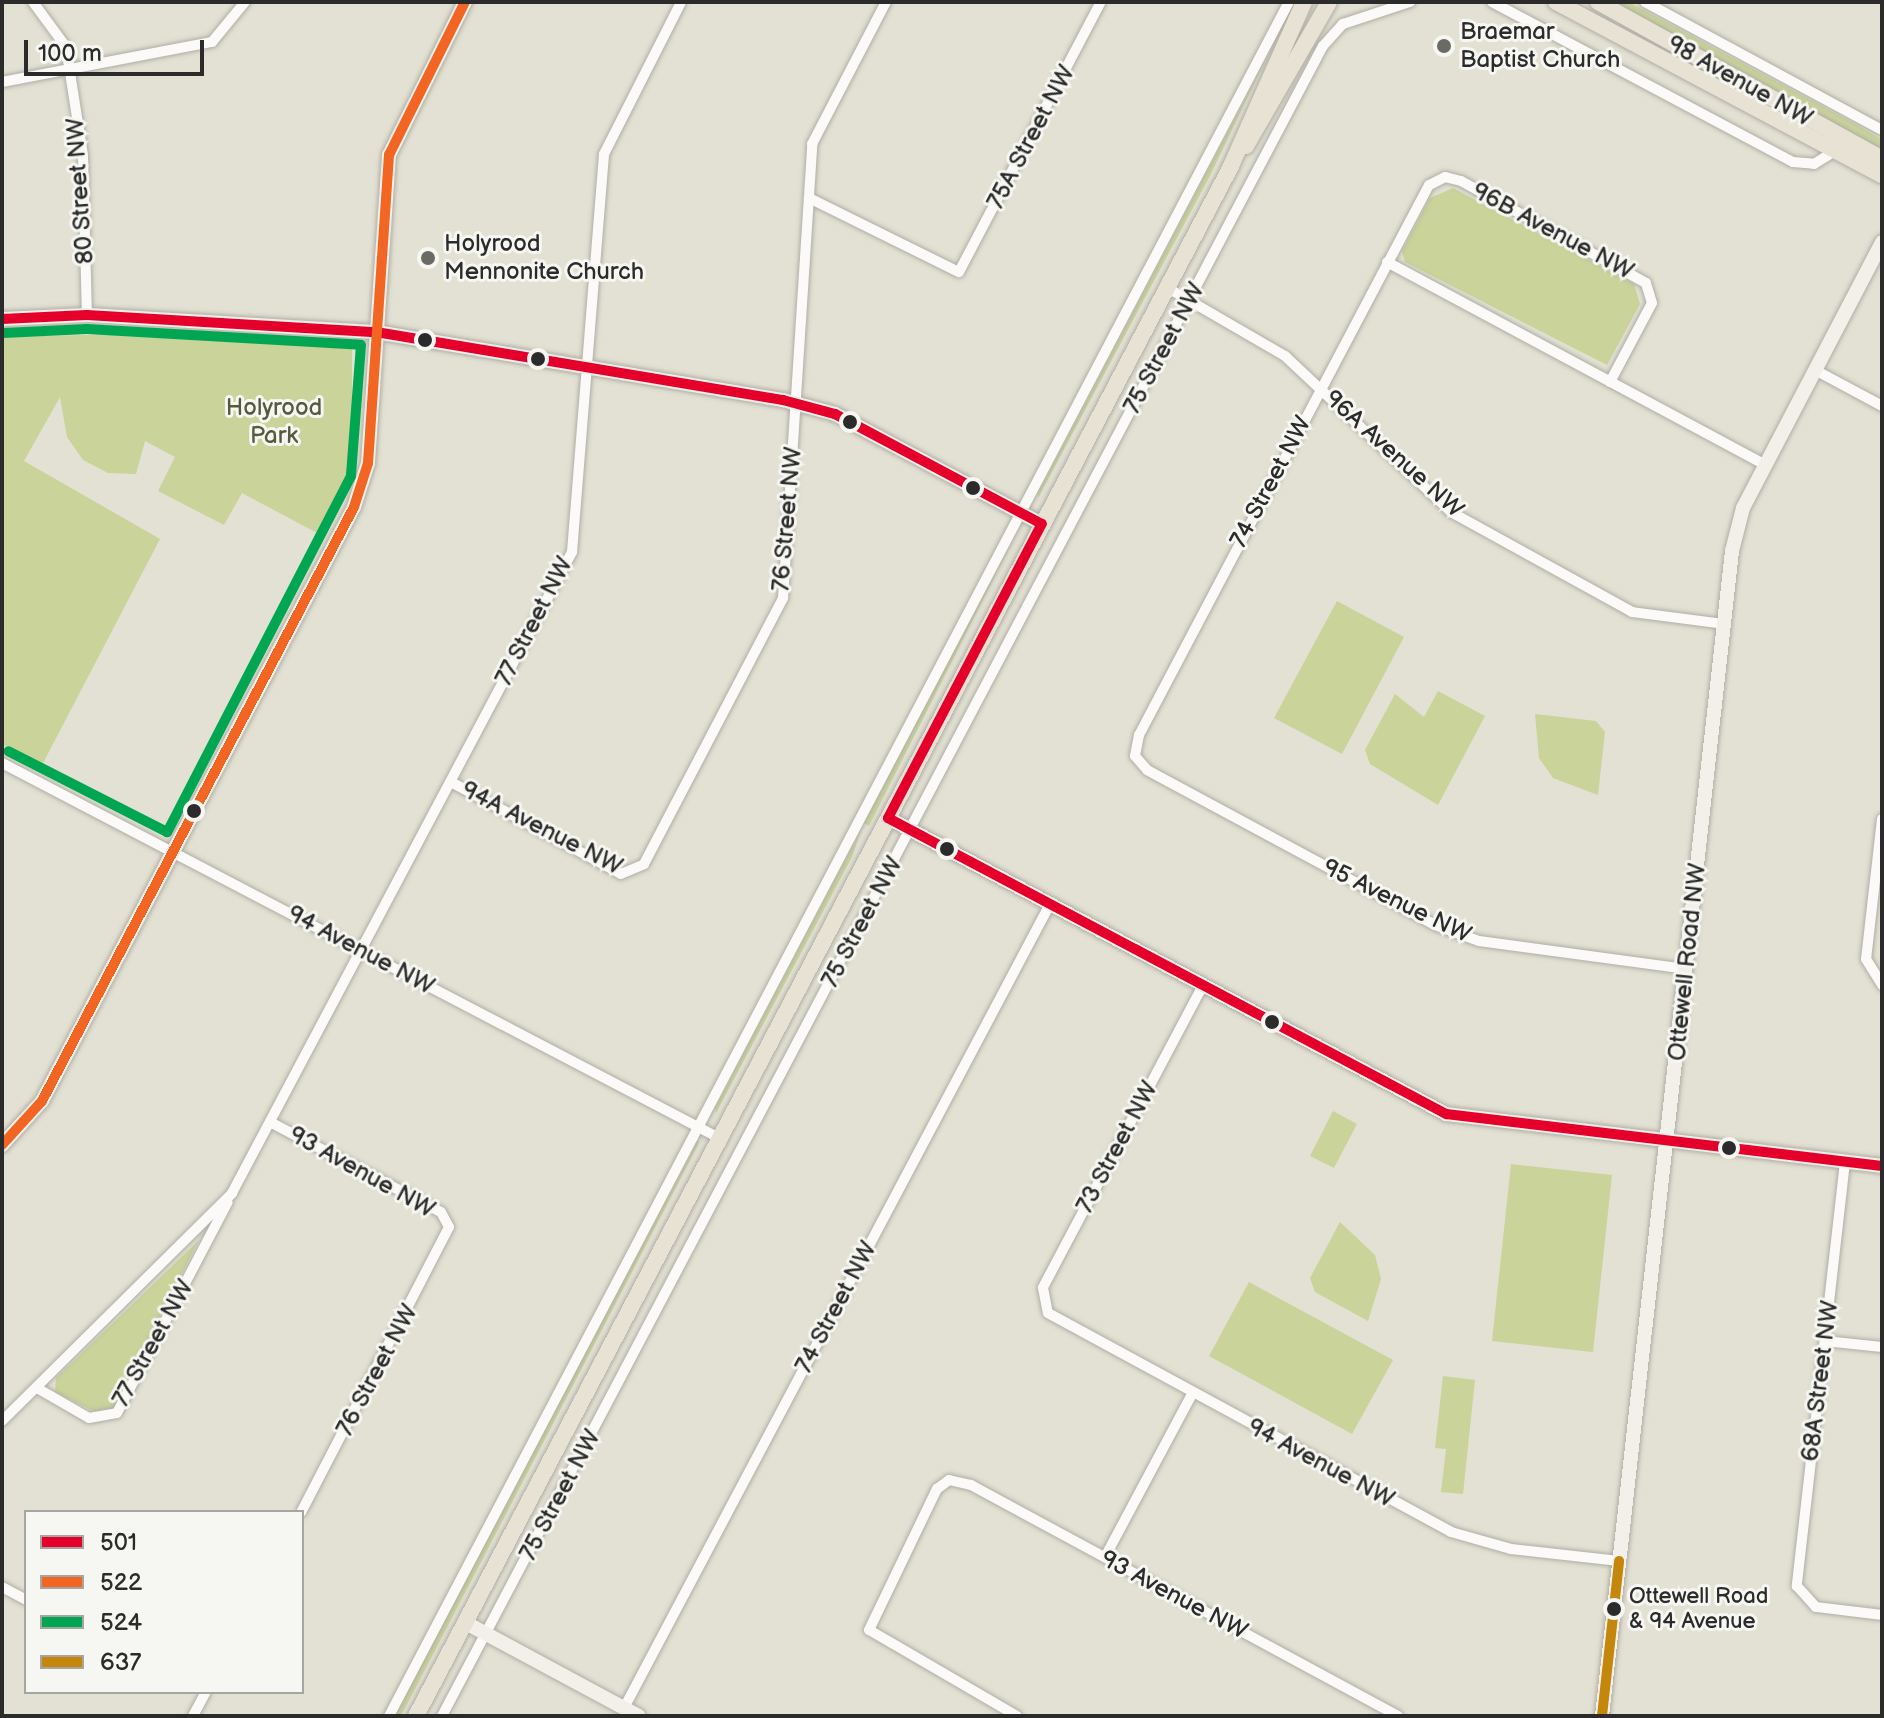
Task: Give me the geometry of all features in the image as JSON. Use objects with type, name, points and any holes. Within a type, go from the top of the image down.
[{"type":"main road","name":"75 Street NW","points":[[1231,166],[1304,2]]},
{"type":"main road","points":[[1310,39],[1320,2]]},
{"type":"main road","name":"75 Street NW","points":[[416,1716],[1166,287],[1231,166],[1310,39],[1329,2]]},
{"type":"main road","points":[[1319,22],[1342,2]]},
{"type":"main road","name":"98 Avenue NW","points":[[1556,2],[1882,175]]},
{"type":"main road","name":"98 Avenue NW","points":[[1598,2],[1882,159]]},
{"type":"street","name":"80 Street NW","points":[[33,2],[66,47],[83,156],[87,315]]},
{"type":"street","points":[[2,82],[212,42],[245,2]]},
{"type":"street","points":[[2,1145],[42,1101],[365,480],[389,155],[465,2]]},
{"type":"street","name":"77 Street NW","points":[[37,1388],[89,1418],[117,1413],[572,552],[604,154],[681,2]]},
{"type":"street","name":"76 Street NW","points":[[634,874],[783,598],[812,144],[886,2]]},
{"type":"street","name":"75A Street NW","points":[[809,198],[959,272],[1101,2]]},
{"type":"street","name":"75 Street NW","points":[[389,1716],[1289,2]]},
{"type":"street","name":"75 Street NW","points":[[442,1716],[1328,38],[1343,24],[1410,2]]},
{"type":"street","name":"98 Avenue NW","points":[[1492,2],[1510,6],[1793,162],[1814,164],[1835,151]]},
{"type":"street","name":"98 Avenue NW","points":[[1645,2],[1882,130]]},
{"type":"street","name":"74 Street NW","points":[[1135,756],[1139,735],[1424,192],[1445,177]]},
{"type":"street","name":"96B Avenue NW","points":[[1445,177],[1646,283],[1652,303],[1610,382]]},
{"type":"street","name":"Ottewell Road NW","points":[[1602,1716],[1724,624],[1743,508],[1882,242]]},
{"type":"street","points":[[1387,262],[1765,465]]},
{"type":"street","name":"96A Avenue NW","points":[[1166,287],[1266,342],[1320,387],[1451,512],[1632,612],[1724,624]]},
{"type":"street","points":[[2,319],[87,315],[376,332],[796,403],[835,414],[1042,524]]},
{"type":"street","points":[[1815,370],[1882,406]]},
{"type":"street","name":"95 Avenue NW","points":[[1135,756],[1147,770],[1435,925],[1479,941],[1687,969]]},
{"type":"street","name":"94 Avenue NW","points":[[2,763],[719,1138]]},
{"type":"street","name":"94A Avenue NW","points":[[451,782],[634,874]]},
{"type":"street","points":[[888,818],[1201,989],[1446,1114],[1882,1166]]},
{"type":"street","points":[[1882,819],[1866,959],[1872,978],[1882,985]]},
{"type":"street","name":"74 Street NW","points":[[624,1708],[1049,906]]},
{"type":"street","name":"73 Street NW","points":[[1045,1308],[1043,1288],[1201,989]]},
{"type":"street","name":"93 Avenue NW","points":[[270,1122],[441,1212],[449,1227]]},
{"type":"street","name":"68A Street NW","points":[[1845,1162],[1797,1580],[1803,1599],[1882,1615]]},
{"type":"street","name":"77 Street NW","points":[[2,1421],[232,1193]]},
{"type":"street","name":"76 Street NW","points":[[302,1510],[449,1227]]},
{"type":"street","name":"94 Avenue NW","points":[[1045,1308],[1192,1394],[1451,1532],[1511,1549],[1619,1561]]},
{"type":"street","points":[[1825,1341],[1882,1347]]},
{"type":"street","points":[[1105,1557],[1192,1394]]},
{"type":"street","name":"93 Avenue NW","points":[[1017,1716],[876,1639],[870,1620],[937,1489],[949,1480],[1105,1557],[1398,1716]]},
{"type":"street","points":[[2,1587],[24,1599]]},
{"type":"street","points":[[466,1623],[639,1716]]},
{"type":"street","points":[[193,1716],[204,1694]]},
{"type":"green space","points":[[1613,2],[1629,2],[1859,126],[1882,140],[1882,151]]},
{"type":"green space","points":[[1262,67],[1210,176],[1038,498],[1038,493]]},
{"type":"green space","points":[[1453,188],[1634,284],[1640,304],[1607,365],[1405,262],[1402,251],[1430,198]]},
{"type":"green space","name":"Holyrood Park","points":[[125,334],[352,346],[352,465],[319,534],[242,493],[224,525],[158,491],[175,457],[145,441],[136,474],[108,473],[83,460],[67,437],[60,397],[24,461],[160,539],[42,765],[2,744],[2,337]]},
{"type":"green space","points":[[1019,528],[869,826],[864,823]]},
{"type":"green space","points":[[1337,601],[1404,637],[1342,754],[1274,718]]},
{"type":"green space","points":[[1438,691],[1485,716],[1438,805],[1370,764],[1365,750],[1395,694],[1424,717]]},
{"type":"green space","points":[[1535,714],[1596,721],[1605,732],[1598,795],[1553,778],[1539,758]]},
{"type":"green space","points":[[861,830],[852,857],[716,1113],[715,1108]]},
{"type":"green space","points":[[1333,1111],[1357,1124],[1334,1168],[1310,1156]]},
{"type":"green space","points":[[700,1141],[401,1716],[394,1716],[697,1142]]},
{"type":"green space","points":[[1511,1164],[1612,1175],[1593,1352],[1492,1341]]},
{"type":"green space","points":[[1340,1222],[1375,1255],[1381,1279],[1368,1321],[1315,1292],[1310,1278]]},
{"type":"green space","points":[[199,1240],[112,1411],[99,1414],[55,1392],[56,1378]]},
{"type":"green space","points":[[1249,1282],[1393,1360],[1352,1434],[1209,1356]]},
{"type":"green space","points":[[1443,1376],[1475,1380],[1463,1494],[1441,1492],[1446,1449],[1435,1448]]},
{"type":"transit line","name":"522","points":[[2,1145],[42,1101],[354,507],[368,463],[389,155],[465,2]]},
{"type":"transit line","name":"501","points":[[2,319],[87,315],[376,332],[783,400],[835,414],[1042,524]]},
{"type":"transit line","name":"524","points":[[3,333],[87,329],[361,345],[351,476],[167,832],[8,751]]},
{"type":"transit line","name":"501","points":[[888,818],[1042,524]]},
{"type":"transit line","name":"501","points":[[888,818],[1446,1114],[1882,1166]]},
{"type":"transit line","name":"637","points":[[1602,1716],[1619,1561]]},
{"type":"place","name":"Braemar Baptist Church","points":[[1444,46]]},
{"type":"place","name":"Holyrood Mennonite Church","points":[[428,258]]},
{"type":"place","name":"Ottewell Road & 94 Avenue","points":[[1614,1609]]}]
